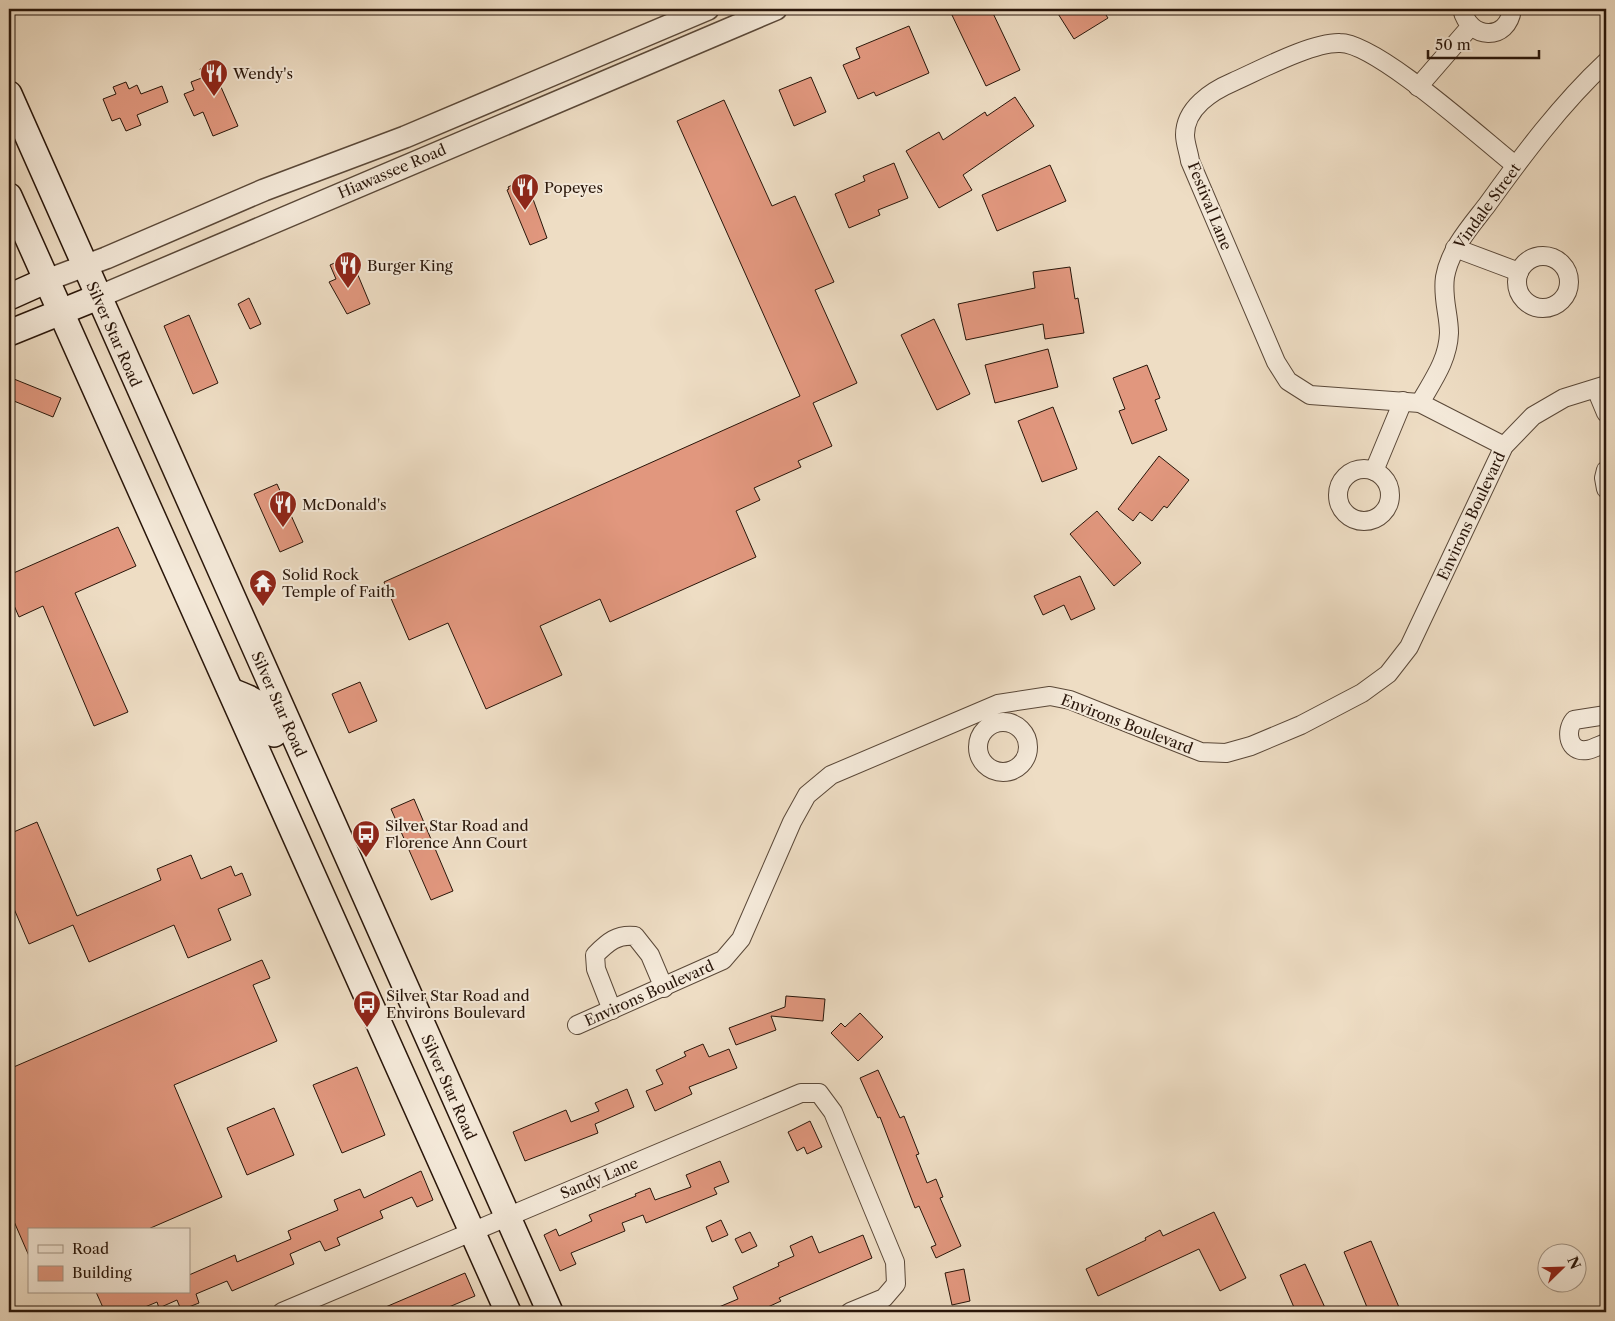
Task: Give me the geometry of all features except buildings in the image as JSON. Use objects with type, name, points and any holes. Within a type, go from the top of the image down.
[{"type":"main road","name":"Silver Star Road","points":[[9,94],[550,1312]]},
{"type":"main road","points":[[9,196],[508,1312]]},
{"type":"main road","name":"Hiawassee Road","points":[[9,296],[47,280]]},
{"type":"main road","name":"Hiawassee Road","points":[[9,333],[98,297]]},
{"type":"main road","points":[[231,691],[256,701],[261,706],[298,788],[323,803]]},
{"type":"street","name":"Hiawassee Road","points":[[47,280],[264,190],[414,134],[708,9]]},
{"type":"street","name":"Hiawassee Road","points":[[98,297],[776,9]]},
{"type":"street","points":[[1462,9],[1464,18],[1470,26],[1478,32],[1488,33],[1498,31],[1506,25],[1512,9]]},
{"type":"street","points":[[1418,87],[1470,26]]},
{"type":"street","name":"Festival Lane","points":[[1504,446],[1412,402],[1310,394],[1288,382],[1276,362],[1190,161],[1185,135],[1189,119],[1202,101],[1216,89],[1319,45],[1340,42],[1358,47],[1384,61],[1515,165]]},
{"type":"street","name":"Vindale Street","points":[[1374,471],[1412,402],[1447,355],[1449,332],[1444,305],[1445,276],[1456,248],[1515,165],[1591,76],[1606,62]]},
{"type":"street","points":[[1456,248],[1519,272]]},
{"type":"street","points":[[1601,387],[1606,413]]},
{"type":"street","name":"Environs Boulevard","points":[[577,1025],[724,960],[741,939],[792,822],[807,795],[831,775],[988,717],[998,704],[1050,696],[1070,700],[1201,752],[1226,753],[1251,746],[1301,726],[1362,693],[1388,674],[1409,647],[1504,446],[1533,416],[1564,398],[1601,387]]},
{"type":"street","points":[[1606,470],[1604,478],[1606,490]]},
{"type":"street","points":[[1606,716],[1574,720],[1568,727],[1568,737],[1572,746],[1580,750],[1588,750],[1606,742]]},
{"type":"street","points":[[612,1010],[596,969],[595,955],[610,940],[626,935],[635,936],[650,955],[664,988]]},
{"type":"street","name":"Sandy Lane","points":[[282,1312],[471,1230],[801,1093],[819,1093],[833,1112],[895,1262],[896,1284],[884,1298],[850,1312]]},
{"type":"place","name":"Wendy's","points":[[214,97]]},
{"type":"place","name":"Popeyes","points":[[525,211]]},
{"type":"place","name":"Burger King","points":[[348,289]]},
{"type":"place","name":"McDonald's","points":[[283,528]]},
{"type":"place","name":"Solid Rock Temple of Faith","points":[[263,607]]},
{"type":"place","name":"Silver Star Road and Florence Ann Court","points":[[366,858]]},
{"type":"place","name":"Silver Star Road and Environs Boulevard","points":[[367,1028]]}]
